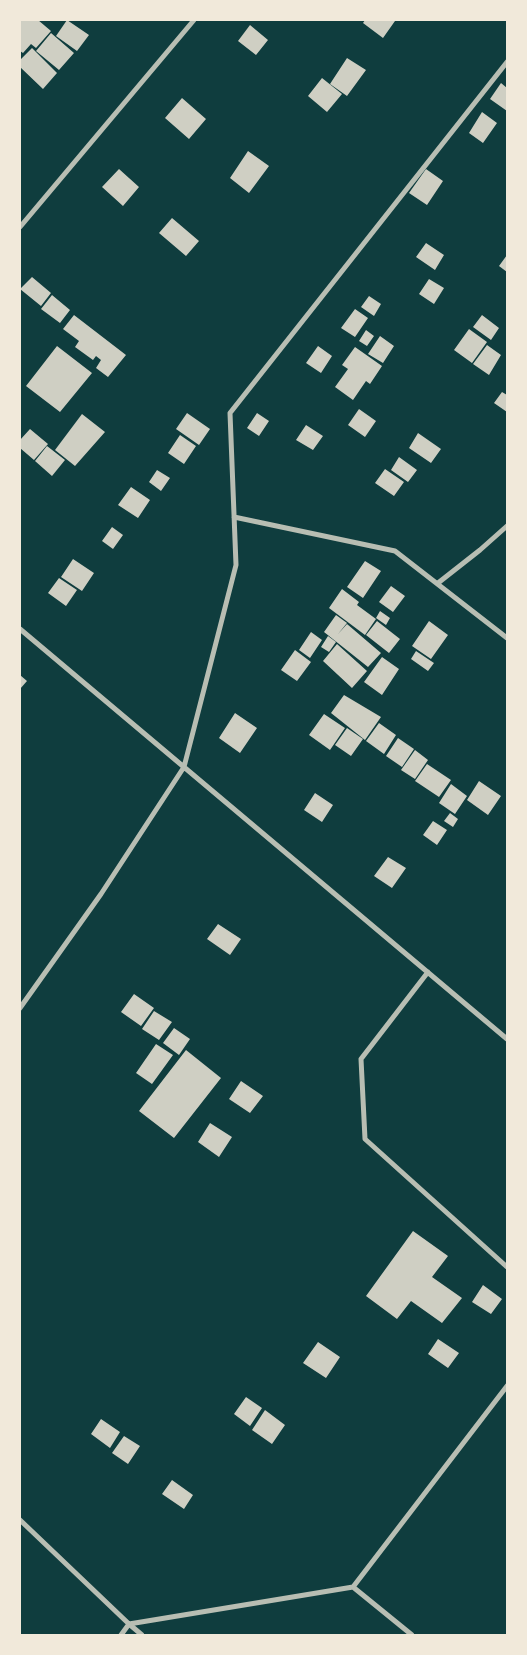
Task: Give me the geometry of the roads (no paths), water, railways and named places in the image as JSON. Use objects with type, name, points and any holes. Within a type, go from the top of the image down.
[{"type":"street","points":[[21,224],[194,20]]},
{"type":"street","points":[[20,1008],[101,894],[184,767],[236,565],[230,413],[507,62]]},
{"type":"street","points":[[234,517],[395,551],[507,638]]},
{"type":"street","points":[[438,583],[507,526]]},
{"type":"street","points":[[20,629],[507,1039]]},
{"type":"street","points":[[428,972],[362,1059],[365,1139],[507,1267]]},
{"type":"street","points":[[121,1635],[129,1624],[353,1587],[507,1386]]},
{"type":"street","points":[[20,1520],[142,1635]]},
{"type":"street","points":[[353,1587],[412,1635]]}]
